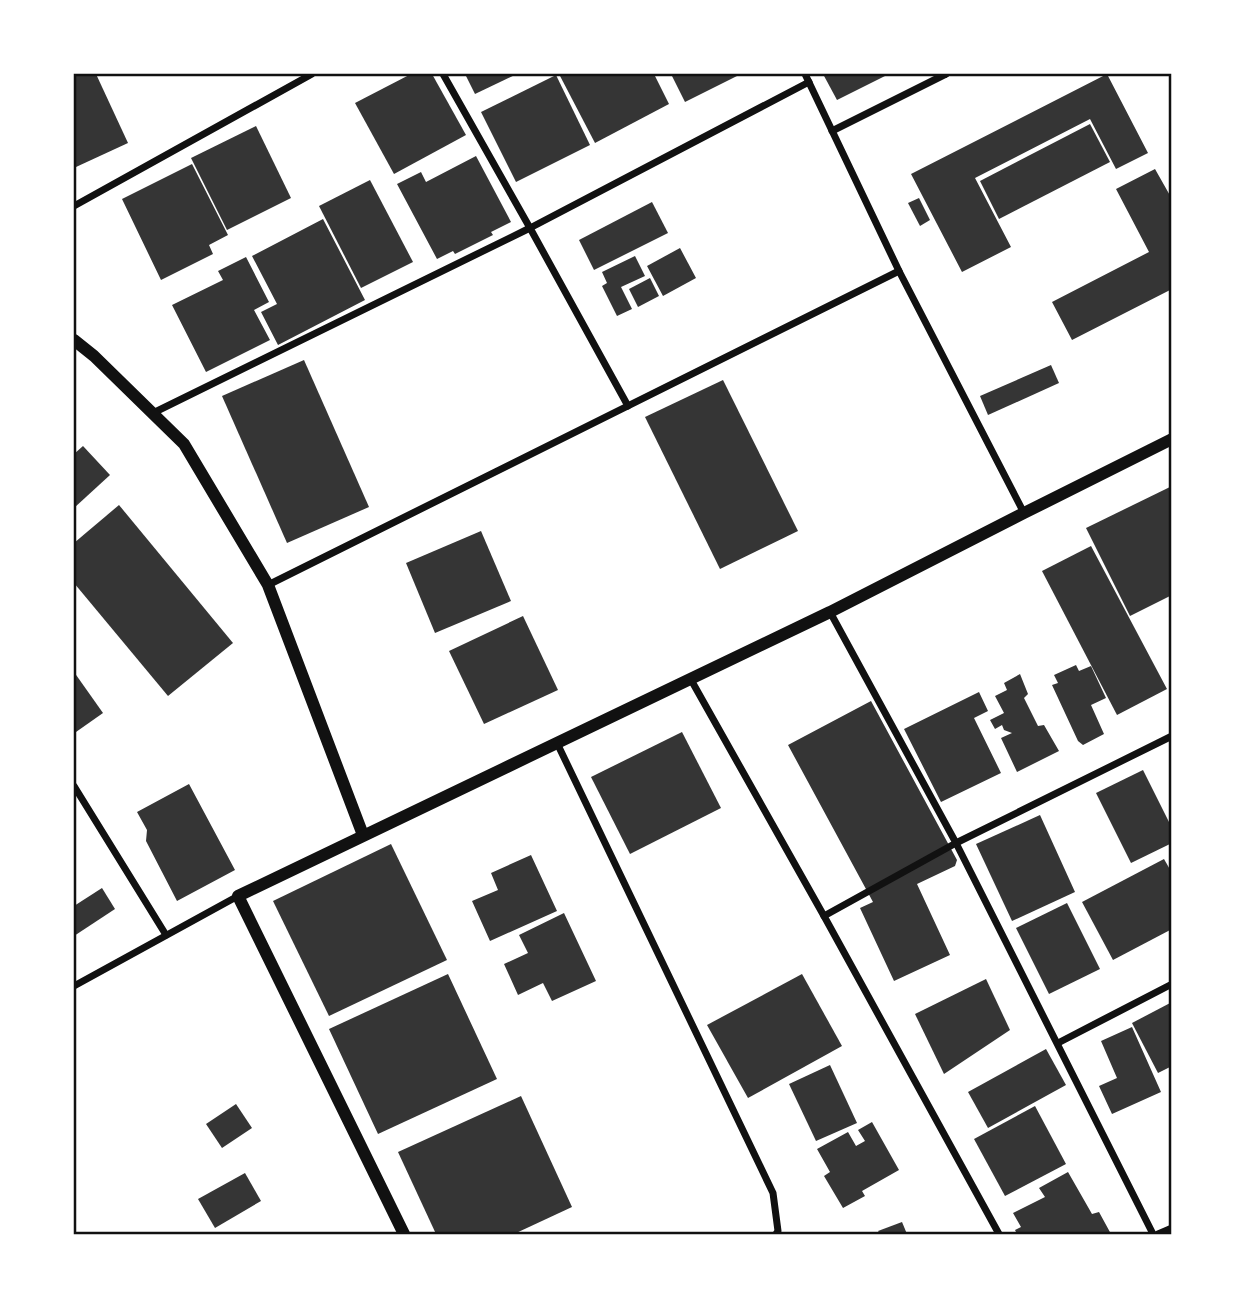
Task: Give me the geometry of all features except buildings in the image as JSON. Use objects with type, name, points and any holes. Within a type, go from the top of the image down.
[{"type":"street","points":[[74,206],[312,74]]},
{"type":"street","points":[[443,74],[628,406]]},
{"type":"street","points":[[805,74],[899,271],[1024,513]]},
{"type":"street","points":[[832,131],[946,74]]},
{"type":"street","points":[[153,413],[530,228],[809,82]]},
{"type":"street","points":[[268,584],[899,271]]},
{"type":"street","points":[[74,340],[94,356],[184,444],[268,584],[363,835]]},
{"type":"street","points":[[74,986],[238,895],[830,612],[1171,439]]},
{"type":"street","points":[[830,612],[956,843],[1153,1234]]},
{"type":"street","points":[[690,678],[999,1234]]},
{"type":"street","points":[[824,916],[956,843],[1171,736]]},
{"type":"street","points":[[556,742],[773,1193],[778,1231],[776,1234]]},
{"type":"street","points":[[74,786],[166,935]]},
{"type":"street","points":[[238,895],[404,1234]]},
{"type":"street","points":[[1058,1043],[1171,984]]},
{"type":"street","points":[[1158,1234],[1171,1228]]}]
